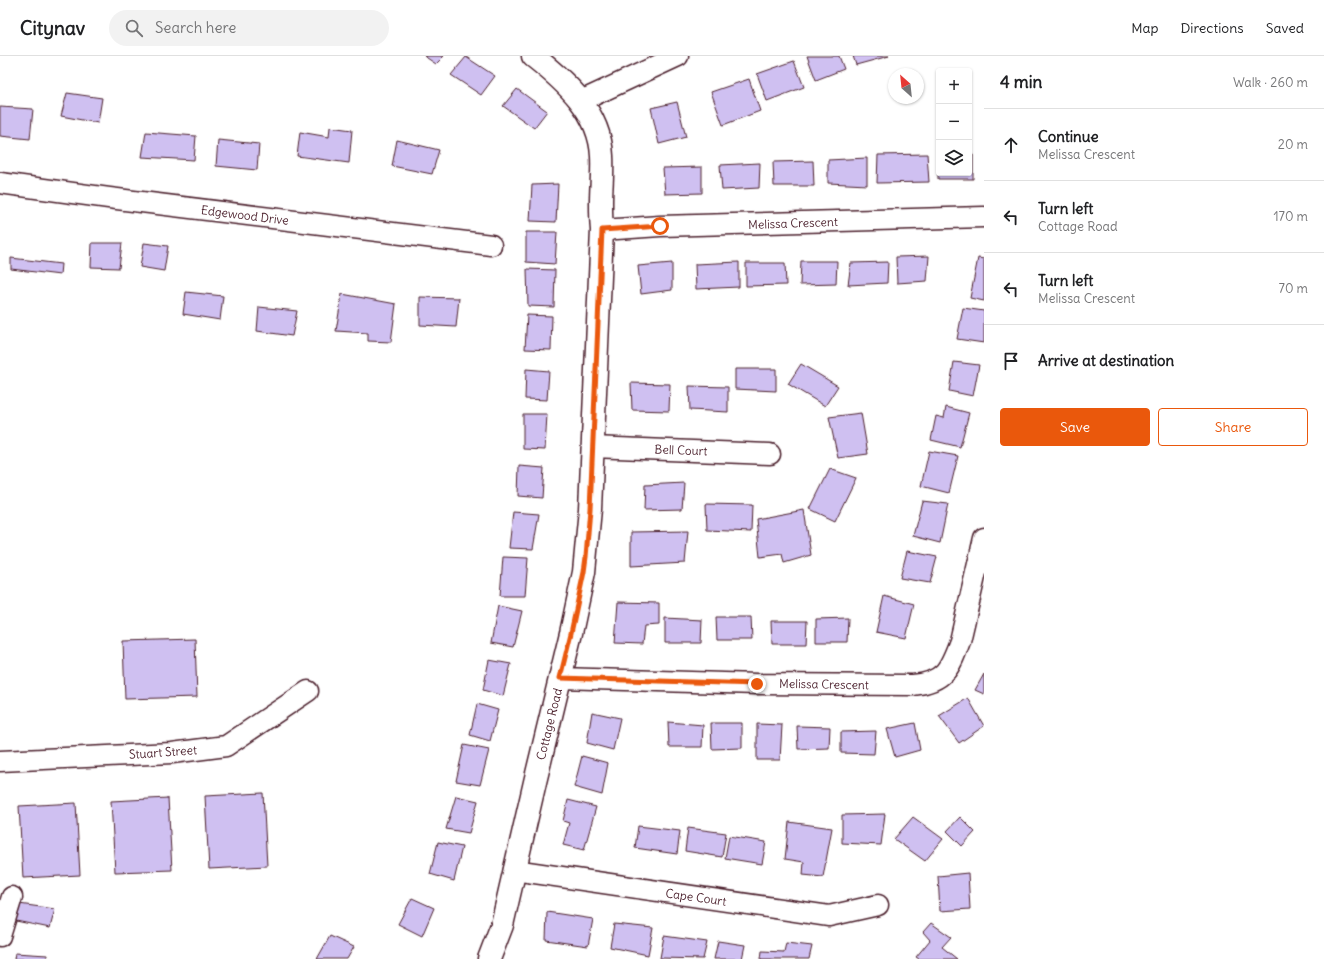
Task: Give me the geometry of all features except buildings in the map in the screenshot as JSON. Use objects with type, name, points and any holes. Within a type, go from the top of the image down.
[{"type":"street","name":"Cottage Road","points":[[489,959],[502,925],[571,633],[584,572],[590,509],[602,230],[602,157],[600,141],[596,128],[581,100],[557,76],[533,56]]},
{"type":"street","points":[[581,100],[678,56]]},
{"type":"street","name":"Edgewood Drive","points":[[0,183],[490,245]]},
{"type":"street","name":"Melissa Crescent","points":[[602,230],[660,226],[984,218]]},
{"type":"street","name":"Bell Court","points":[[592,447],[770,454]]},
{"type":"street","name":"Melissa Crescent","points":[[560,678],[764,684],[913,685],[929,683],[944,673],[955,655],[960,640],[984,538]]},
{"type":"street","name":"Stuart Street","points":[[0,760],[172,754],[226,746],[308,691]]},
{"type":"street","name":"Cape Court","points":[[514,870],[829,916],[878,904]]},
{"type":"street","points":[[0,936],[12,897]]},
{"type":"route","points":[[660,226],[602,230],[590,509],[586,557],[571,633],[560,678],[757,684]]}]
